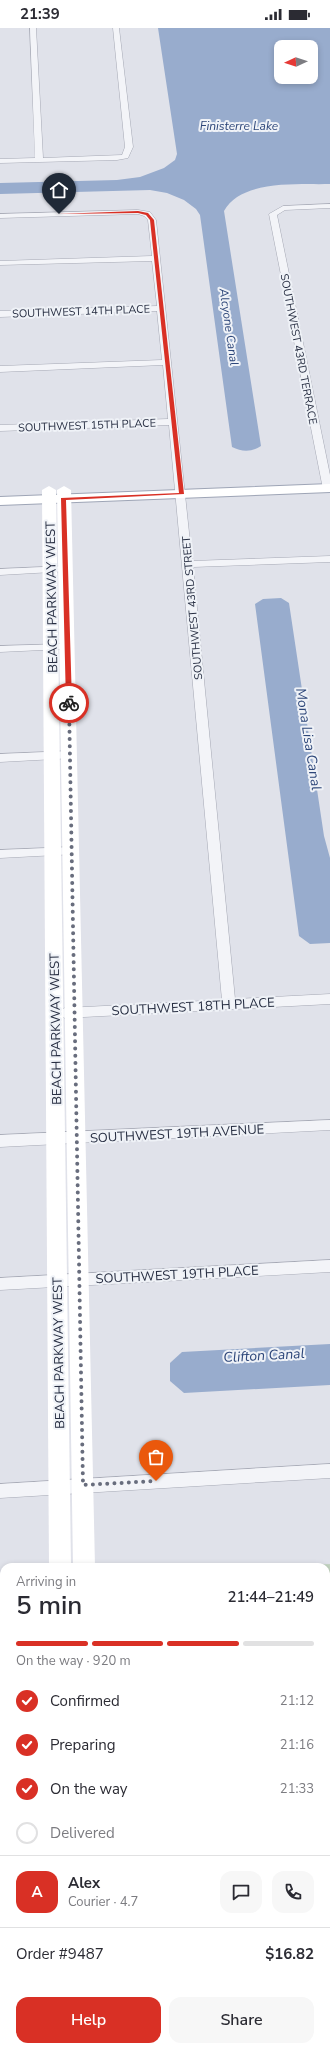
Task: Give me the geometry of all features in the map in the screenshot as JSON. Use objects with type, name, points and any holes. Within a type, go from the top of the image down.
[{"type":"main road","points":[[0,492],[56,494],[329,484]]},
{"type":"main road","points":[[0,501],[56,494]]},
{"type":"street","points":[[33,28],[39,160]]},
{"type":"street","points":[[0,161],[124,156],[129,147],[116,28]]},
{"type":"street","name":"SOUTHWEST 43RD TERRACE","points":[[329,484],[274,214],[276,210],[291,207],[330,206]]},
{"type":"street","name":"SOUTHWEST 43RD STREET","points":[[0,216],[133,212],[147,214],[152,220],[181,490],[229,1004]]},
{"type":"street","points":[[0,263],[156,258]]},
{"type":"street","name":"SOUTHWEST 14TH PLACE","points":[[0,314],[161,308]]},
{"type":"street","points":[[0,369],[167,362]]},
{"type":"street","name":"SOUTHWEST 15TH PLACE","points":[[0,428],[173,422]]},
{"type":"street","name":"BEACH PARKWAY WEST","points":[[56,494],[61,755],[72,851],[84,1563]]},
{"type":"street","points":[[188,564],[330,559]]},
{"type":"street","points":[[0,572],[58,570]]},
{"type":"street","points":[[0,649],[59,647]]},
{"type":"street","points":[[0,758],[61,755]]},
{"type":"street","name":"BEACH PARKWAY WEST","points":[[60,1563],[53,852],[61,755]]},
{"type":"street","points":[[0,854],[72,851]]},
{"type":"street","name":"SOUTHWEST 18TH PLACE","points":[[55,1013],[330,999]]},
{"type":"street","name":"SOUTHWEST 19TH AVENUE","points":[[0,1141],[330,1125]]},
{"type":"street","name":"SOUTHWEST 19TH PLACE","points":[[0,1284],[330,1266]]},
{"type":"street","points":[[0,1491],[330,1470]]},
{"type":"water","name":"Finisterre Lake","points":[[158,28],[330,28],[330,184],[272,186],[257,189],[243,193],[232,201],[224,211],[261,446],[251,450],[239,450],[232,447],[200,215],[196,209],[184,200],[167,193],[150,190],[0,194],[0,183],[117,180],[140,177],[164,168],[175,160],[177,154]]},
{"type":"water","name":"Mona Lisa Canal","points":[[281,598],[289,603],[324,836],[330,858],[330,943],[310,944],[299,936],[255,604],[263,599]]},
{"type":"water","name":"Clifton Canal","points":[[330,1344],[330,1385],[184,1393],[170,1381],[170,1363],[182,1352]]},
{"type":"way so far","points":[[69,703],[83,1485],[156,1481]]},
{"type":"route","points":[[59,214],[143,212],[151,217],[181,494],[64,498],[69,703]]},
{"type":"water label","name":"Alcyone Canal","points":[[229,327]]}]
